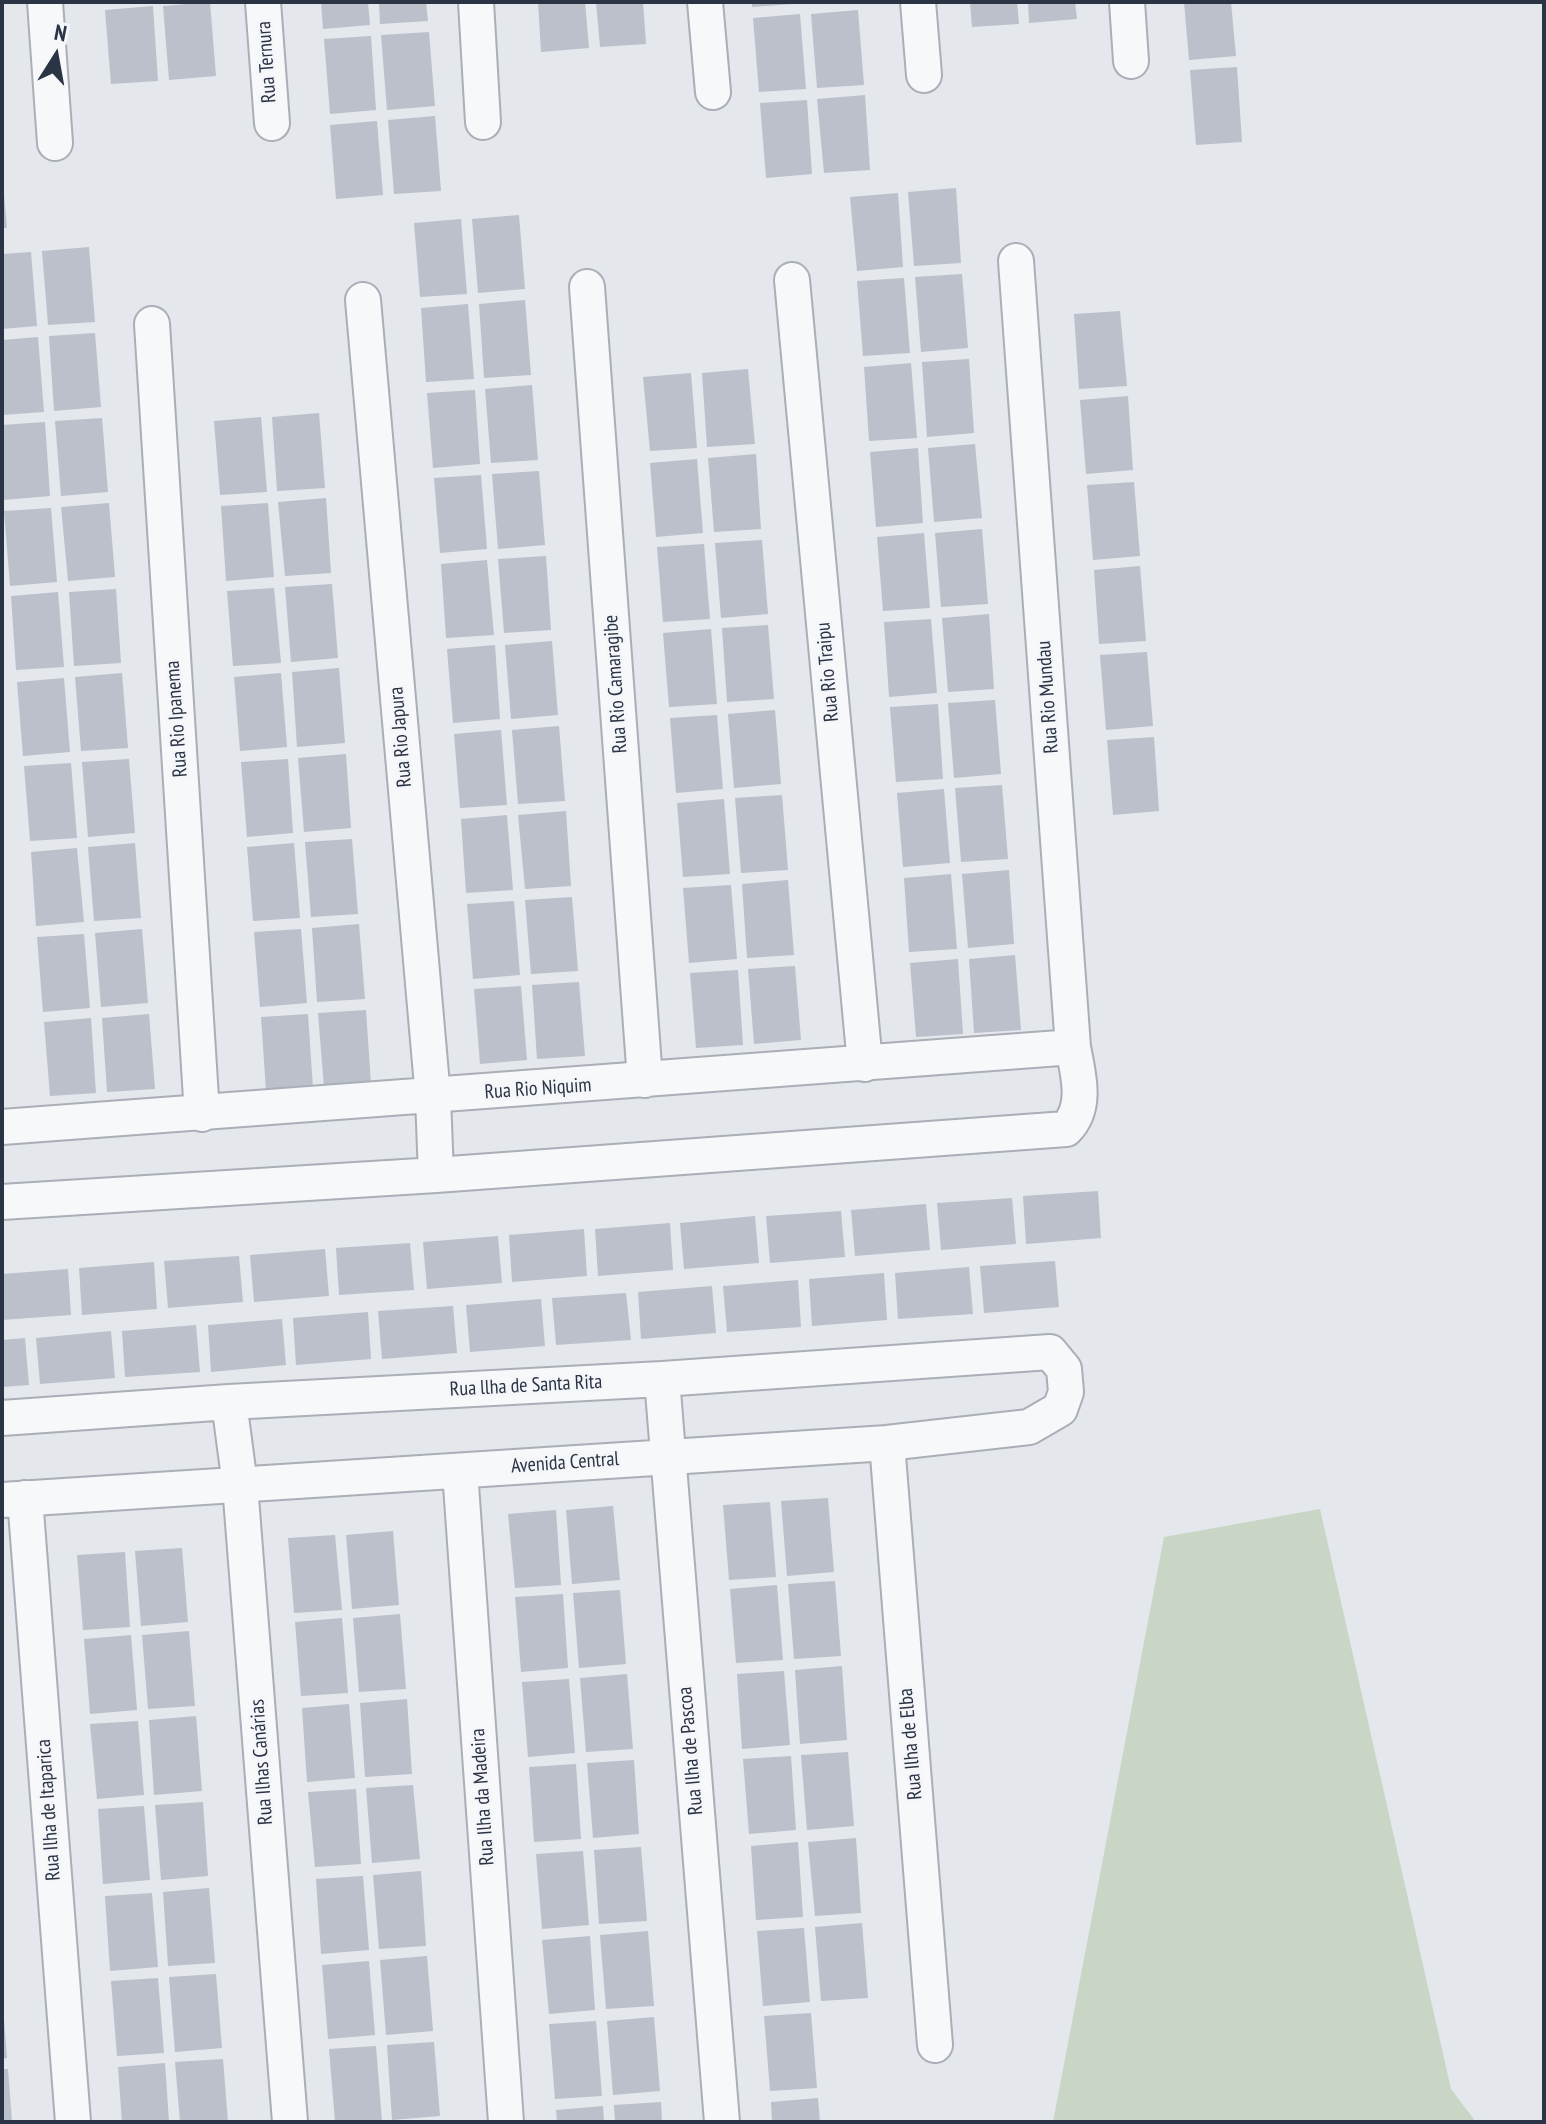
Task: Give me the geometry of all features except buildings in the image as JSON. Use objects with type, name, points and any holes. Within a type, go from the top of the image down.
[{"type":"street","points":[[45,2],[55,143]]},
{"type":"street","name":"Rua Ternura","points":[[263,2],[272,123]]},
{"type":"street","points":[[476,2],[483,122]]},
{"type":"street","points":[[705,2],[713,92]]},
{"type":"street","points":[[918,2],[924,75]]},
{"type":"street","points":[[1127,2],[1131,61]]},
{"type":"street","name":"Rua Rio Mundau","points":[[436,1175],[1066,1129],[1074,1122],[1081,1089],[1073,1047],[1016,261]]},
{"type":"street","name":"Rua Rio Traipu","points":[[792,280],[865,1064]]},
{"type":"street","name":"Rua Rio Camaragibe","points":[[587,287],[645,1080]]},
{"type":"street","name":"Rua Rio Japura","points":[[363,300],[433,1097],[436,1175]]},
{"type":"street","name":"Rua Rio Ipanema","points":[[152,324],[202,1114]]},
{"type":"street","name":"Rua Rio Niquim","points":[[2,1127],[1073,1047]]},
{"type":"street","points":[[2,1202],[436,1175]]},
{"type":"street","name":"Rua llha de Santa Rita","points":[[2,1418],[229,1402],[662,1379],[1050,1352]]},
{"type":"street","name":"Avenida Central","points":[[13,1499],[887,1443],[1029,1427],[1060,1409],[1066,1392],[1064,1369],[1050,1352]]},
{"type":"street","name":"Rua Ilha de Pascoa","points":[[662,1379],[722,2122]]},
{"type":"street","name":"Rua Ilhas Canárias","points":[[229,1402],[240,1485],[290,2122]]},
{"type":"street","name":"Rua Ilha de Elba","points":[[887,1443],[935,2045]]},
{"type":"street","name":"Rua Ilha da Madeira","points":[[460,1471],[506,2122]]},
{"type":"street","name":"Rua Ilha de Itaparica","points":[[13,1499],[73,2122]]},
{"type":"green space","points":[[1320,1509],[1451,2089],[1476,2122],[1053,2122],[1164,1537]]}]
